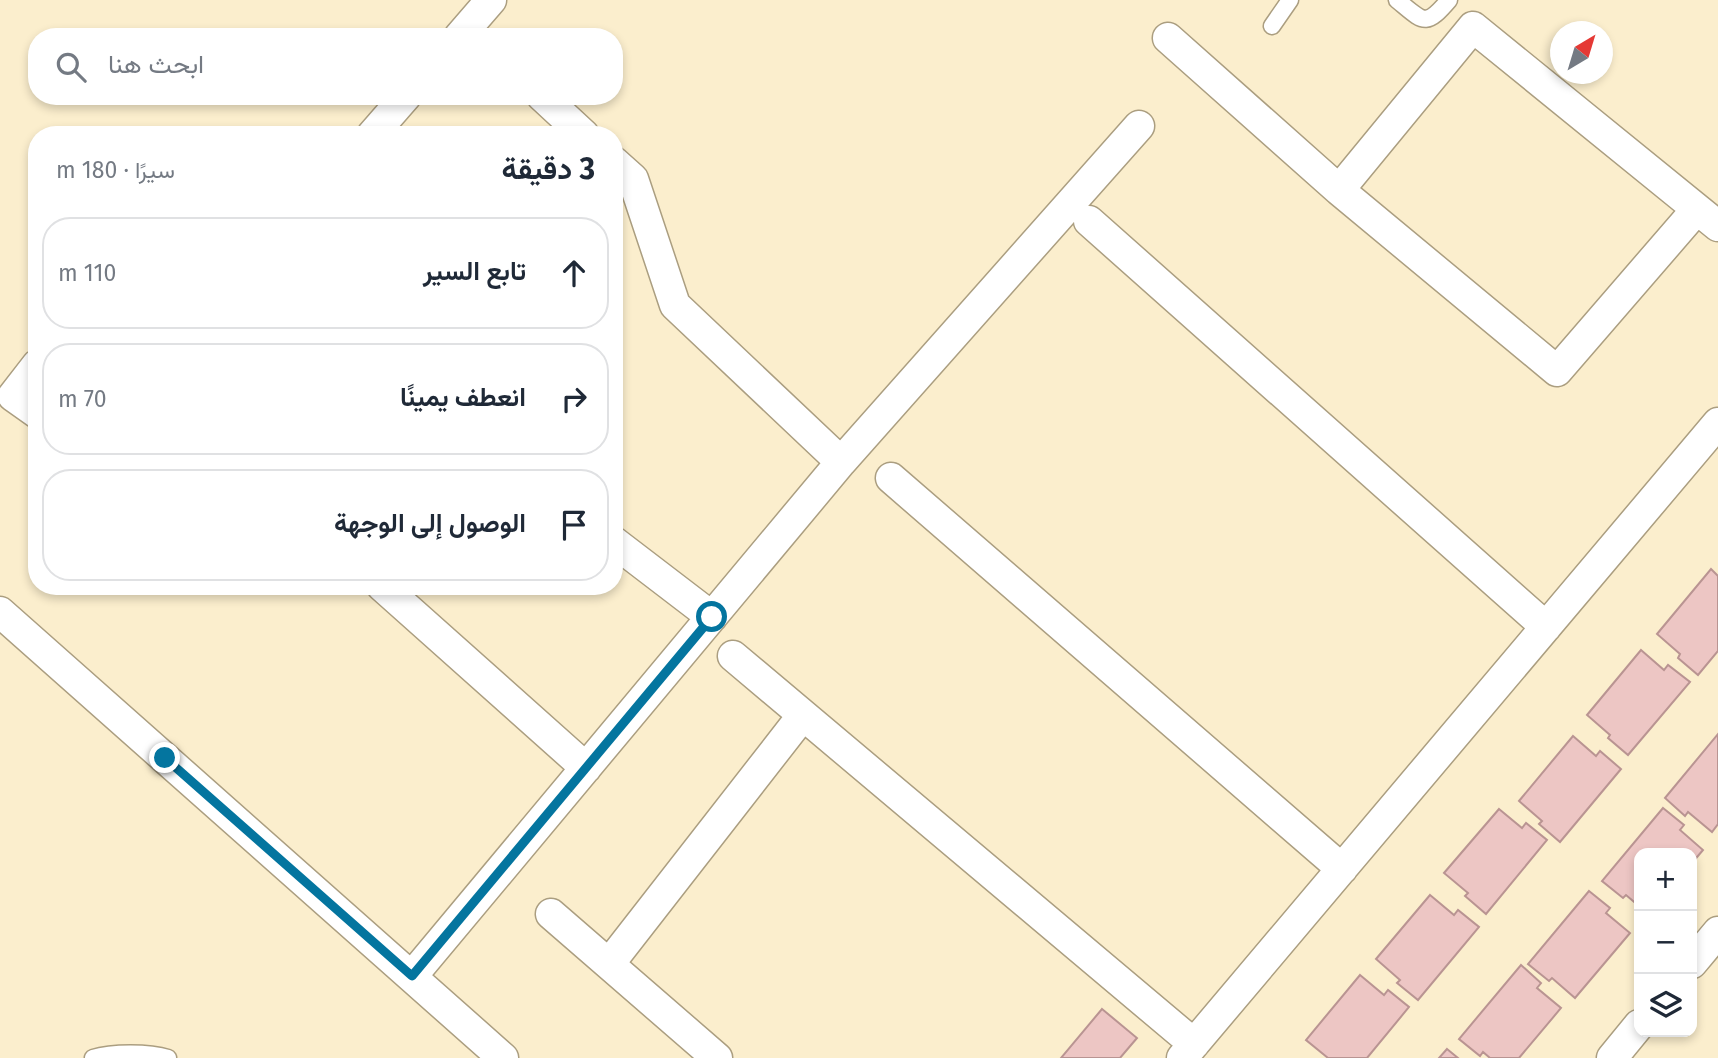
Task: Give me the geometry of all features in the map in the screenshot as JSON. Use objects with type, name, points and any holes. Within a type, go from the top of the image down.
[{"type":"street","points":[[472,28],[491,0]]},
{"type":"street","points":[[1168,38],[1339,190],[1557,371],[1708,218],[1473,27],[1339,190]]},
{"type":"street","points":[[380,126],[398,105]]},
{"type":"street","points":[[552,105],[574,126]]},
{"type":"street","points":[[412,976],[841,462],[1139,126]]},
{"type":"street","points":[[623,170],[633,179],[675,305],[841,462]]},
{"type":"street","points":[[1089,221],[1546,627]]},
{"type":"street","points":[[28,377],[13,396],[28,407]]},
{"type":"street","points":[[733,656],[1188,1051],[1718,423]]},
{"type":"street","points":[[891,478],[1342,869]]},
{"type":"street","points":[[623,549],[712,617]]},
{"type":"street","points":[[392,595],[586,768]]},
{"type":"street","points":[[0,612],[503,1058]]},
{"type":"street","points":[[609,964],[803,715]]},
{"type":"street","points":[[551,914],[717,1058]]},
{"type":"street","points":[[1697,957],[1718,932]]},
{"type":"street","points":[[1612,1058],[1634,1031]]},
{"type":"lane","points":[[1272,26],[1290,0]]},
{"type":"lane","points":[[1397,0],[1418,18],[1428,20],[1449,0]]},
{"type":"lane","points":[[93,1058],[102,1055],[158,1055],[168,1058]]},
{"type":"building","points":[[1711,569],[1718,576],[1718,651],[1698,675],[1678,658],[1680,654],[1657,634]]},
{"type":"building","points":[[1641,650],[1664,670],[1668,665],[1690,682],[1628,755],[1587,715]]},
{"type":"building","points":[[1718,734],[1718,824],[1712,832],[1688,812],[1685,816],[1665,798]]},
{"type":"building","points":[[1573,736],[1596,756],[1600,751],[1621,769],[1560,842],[1539,824],[1542,821],[1519,801]]},
{"type":"building","points":[[1663,808],[1684,825],[1680,830],[1703,850],[1697,857],[1697,848],[1634,848],[1634,902],[1626,895],[1623,898],[1602,881]]},
{"type":"building","points":[[1499,809],[1522,828],[1526,823],[1547,840],[1486,914],[1465,896],[1468,893],[1444,873]]},
{"type":"building","points":[[1589,891],[1610,908],[1606,913],[1630,933],[1575,998],[1552,978],[1549,981],[1528,964]]},
{"type":"building","points":[[1430,895],[1454,915],[1458,910],[1479,927],[1418,1000],[1397,983],[1400,980],[1376,959]]},
{"type":"building","points":[[1521,965],[1541,983],[1537,988],[1561,1008],[1519,1058],[1490,1058],[1483,1052],[1480,1056],[1459,1039]]},
{"type":"building","points":[[1360,975],[1384,995],[1388,990],[1409,1007],[1367,1058],[1328,1058],[1306,1040]]},
{"type":"building","points":[[1102,1009],[1137,1038],[1120,1058],[1061,1058]]},
{"type":"building","points":[[1447,1049],[1458,1058],[1439,1058]]},
{"type":"route","points":[[165,758],[412,976],[712,617]]}]
